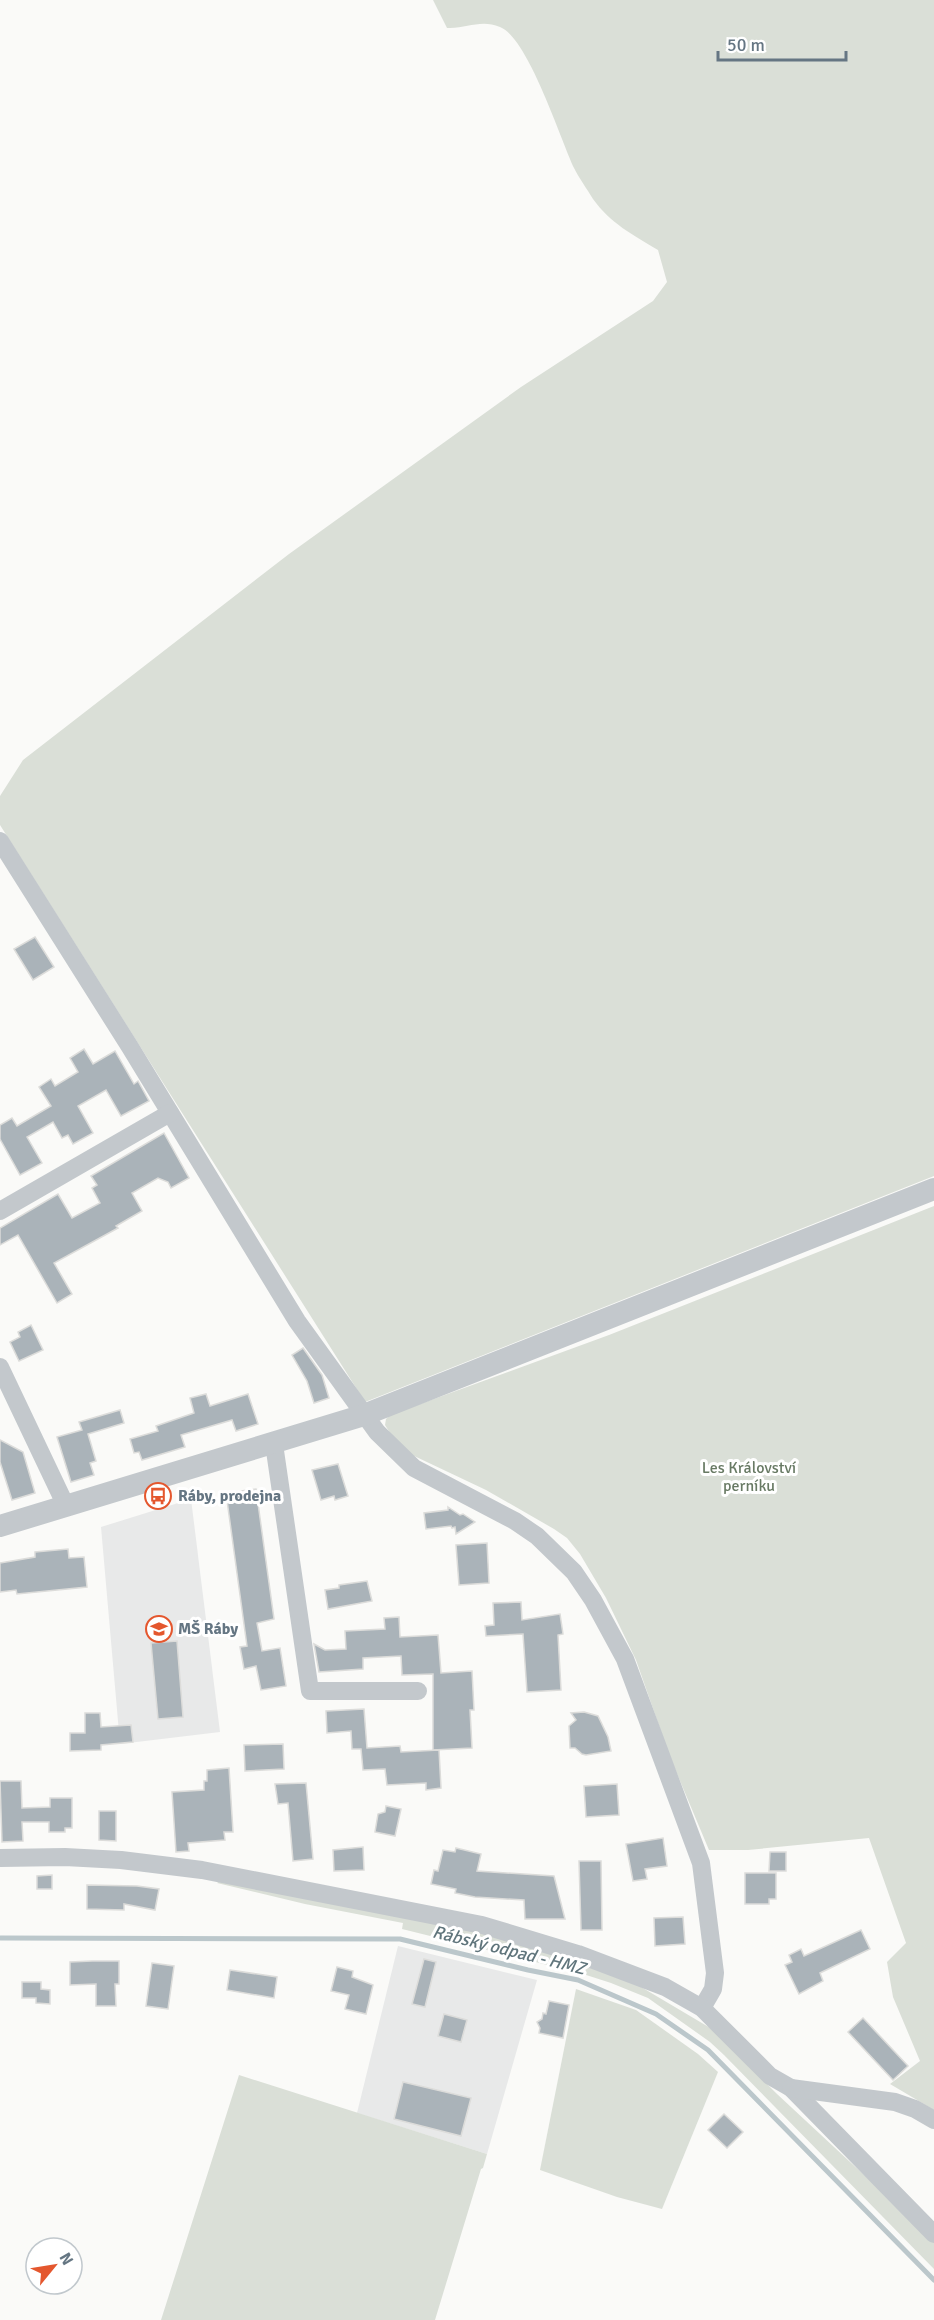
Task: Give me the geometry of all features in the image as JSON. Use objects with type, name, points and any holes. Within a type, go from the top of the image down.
[{"type":"street","points":[[0,841],[297,1321],[364,1415],[388,1444],[414,1468],[515,1521],[537,1536],[574,1572],[611,1630],[625,1659],[701,1863],[715,1973],[713,1989],[702,2008]]},
{"type":"street","points":[[0,1211],[170,1113]]},
{"type":"street","points":[[0,1526],[364,1415],[934,1189]]},
{"type":"street","points":[[0,1367],[66,1506]]},
{"type":"street","points":[[274,1444],[310,1691],[418,1691]]},
{"type":"street","points":[[0,1858],[65,1857],[121,1860],[202,1870],[482,1925],[578,1954],[665,1987],[702,2008],[770,2076],[791,2088],[934,2234]]},
{"type":"street","points":[[791,2088],[895,2102],[915,2109],[934,2120]]},
{"type":"shaded area","name":"MŠ Ráby","points":[[191,1499],[220,1732],[120,1744],[101,1527]]},
{"type":"shaded area","points":[[398,1946],[537,1980],[487,2154],[357,2113]]},
{"type":"green space","points":[[433,0],[934,0],[934,1176],[365,1402],[0,825],[0,796],[23,760],[289,554],[521,387],[653,301],[667,282],[658,250],[607,215],[581,180],[532,69],[511,35],[500,27],[486,24],[447,28]]},
{"type":"green space","name":"Les Království perníku","points":[[934,1206],[934,2110],[890,2084],[920,2061],[893,1997],[887,1962],[906,1943],[869,1838],[748,1850],[709,1850],[670,1757],[636,1660],[606,1598],[580,1554],[567,1538],[554,1529],[486,1490],[410,1454],[385,1425],[390,1415],[609,1335]]},
{"type":"green space","points":[[221,1880],[490,1934],[631,1981],[712,2029],[777,2094],[934,2240],[934,2269],[724,2055],[710,2042],[648,1998],[580,1973],[402,1929],[403,1923],[305,1904],[217,1883]]},
{"type":"green space","points":[[576,1989],[636,2010],[698,2054],[718,2072],[662,2209],[617,2197],[540,2170]]},
{"type":"green space","points":[[239,2075],[487,2154],[435,2320],[161,2320]]},
{"type":"building","points":[[35,937],[54,967],[33,980],[14,949]]},
{"type":"building","points":[[84,1049],[93,1064],[115,1051],[134,1084],[138,1081],[149,1101],[121,1116],[106,1090],[78,1106],[93,1133],[73,1144],[68,1135],[62,1138],[53,1122],[27,1137],[42,1163],[20,1175],[0,1139],[0,1125],[12,1118],[17,1126],[51,1106],[39,1087],[51,1079],[55,1086],[78,1072],[70,1058]]},
{"type":"building","points":[[164,1133],[189,1178],[171,1188],[168,1182],[158,1178],[132,1193],[142,1211],[116,1226],[118,1228],[54,1263],[72,1294],[57,1303],[18,1235],[0,1245],[0,1228],[58,1194],[72,1218],[100,1203],[92,1188],[97,1185],[91,1176]]},
{"type":"building","points":[[31,1325],[43,1350],[19,1361],[10,1342],[20,1337],[18,1332]]},
{"type":"building","points":[[303,1348],[322,1375],[329,1398],[314,1403],[307,1381],[292,1355]]},
{"type":"building","points":[[206,1394],[210,1406],[248,1394],[258,1424],[236,1431],[232,1420],[181,1435],[185,1447],[142,1460],[139,1452],[134,1453],[130,1439],[158,1431],[156,1426],[194,1413],[190,1398]]},
{"type":"building","points":[[120,1410],[124,1423],[88,1434],[96,1461],[90,1463],[94,1475],[71,1482],[57,1437],[82,1430],[79,1422]]},
{"type":"building","points":[[0,1440],[23,1452],[35,1493],[12,1500],[0,1462]]},
{"type":"building","points":[[338,1464],[348,1496],[335,1500],[334,1496],[321,1500],[312,1470]]},
{"type":"building","points":[[256,1489],[274,1619],[257,1623],[262,1651],[280,1648],[286,1686],[261,1690],[256,1666],[244,1669],[240,1647],[247,1646],[226,1493]]},
{"type":"building","points":[[448,1507],[475,1522],[456,1534],[455,1527],[451,1526],[426,1529],[424,1513],[448,1510]]},
{"type":"building","points":[[487,1543],[489,1583],[459,1585],[456,1545]]},
{"type":"building","points":[[68,1549],[69,1558],[84,1557],[87,1587],[17,1594],[16,1590],[0,1592],[0,1563],[35,1557],[35,1552]]},
{"type":"building","points":[[367,1581],[372,1601],[328,1609],[325,1590],[339,1588],[339,1585]]},
{"type":"building","points":[[521,1602],[522,1620],[560,1614],[563,1634],[558,1635],[561,1690],[527,1692],[523,1634],[486,1636],[485,1626],[494,1625],[493,1603]]},
{"type":"building","points":[[399,1617],[400,1637],[438,1635],[441,1673],[472,1671],[474,1710],[470,1710],[472,1748],[433,1750],[433,1674],[402,1675],[401,1656],[363,1658],[363,1669],[319,1672],[314,1644],[325,1650],[346,1649],[345,1631],[385,1629],[384,1618]]},
{"type":"building","points":[[177,1641],[183,1717],[158,1719],[151,1643]]},
{"type":"building","points":[[364,1709],[367,1748],[400,1746],[401,1752],[439,1750],[441,1788],[426,1790],[426,1783],[387,1785],[385,1769],[363,1770],[361,1749],[352,1749],[351,1731],[327,1733],[326,1711]]},
{"type":"building","points":[[584,1712],[598,1716],[608,1737],[611,1751],[586,1755],[575,1748],[570,1748],[569,1726],[576,1720],[571,1713]]},
{"type":"building","points":[[85,1713],[100,1713],[101,1727],[131,1725],[133,1742],[101,1745],[101,1750],[70,1751],[70,1733],[85,1733]]},
{"type":"building","points":[[283,1744],[284,1769],[245,1771],[244,1745]]},
{"type":"building","points":[[229,1768],[233,1832],[224,1832],[225,1840],[188,1843],[189,1851],[176,1852],[172,1792],[204,1790],[207,1770]]},
{"type":"building","points":[[0,1781],[21,1781],[22,1808],[50,1807],[50,1798],[72,1798],[72,1828],[65,1828],[65,1832],[49,1832],[49,1822],[22,1822],[23,1841],[2,1842]]},
{"type":"building","points":[[306,1783],[313,1859],[293,1861],[288,1803],[278,1804],[275,1784]]},
{"type":"building","points":[[617,1784],[619,1815],[586,1817],[584,1786]]},
{"type":"building","points":[[386,1806],[401,1809],[395,1836],[375,1832],[378,1814],[385,1812]]},
{"type":"building","points":[[99,1811],[116,1811],[116,1841],[99,1840]]},
{"type":"building","points":[[663,1838],[667,1866],[645,1869],[647,1879],[633,1881],[626,1844]]},
{"type":"building","points":[[363,1847],[364,1870],[334,1871],[333,1850]]},
{"type":"building","points":[[456,1848],[481,1854],[477,1871],[554,1876],[565,1919],[525,1919],[524,1900],[475,1897],[455,1893],[456,1889],[431,1884],[434,1870],[438,1871],[443,1850],[455,1852]]},
{"type":"building","points":[[770,1852],[786,1852],[786,1871],[769,1871]]},
{"type":"building","points":[[579,1861],[601,1861],[602,1930],[581,1930]]},
{"type":"building","points":[[745,1873],[776,1873],[776,1899],[769,1899],[769,1904],[745,1904]]},
{"type":"building","points":[[52,1875],[52,1889],[37,1889],[37,1876]]},
{"type":"building","points":[[87,1885],[159,1889],[155,1910],[124,1904],[124,1910],[87,1909]]},
{"type":"building","points":[[683,1917],[685,1944],[655,1946],[654,1918]]},
{"type":"building","points":[[861,1930],[870,1949],[820,1973],[823,1981],[799,1994],[785,1965],[792,1962],[789,1955],[801,1949],[804,1956]]},
{"type":"building","points":[[424,1959],[436,1962],[425,2007],[412,2004]]},
{"type":"building","points":[[119,1961],[119,1984],[115,1984],[116,2006],[96,2006],[96,1984],[70,1985],[70,1962]]},
{"type":"building","points":[[152,1963],[174,1966],[168,2009],[146,2006]]},
{"type":"building","points":[[337,1967],[353,1971],[352,1977],[373,1985],[366,2014],[345,2009],[349,1995],[331,1991]]},
{"type":"building","points":[[230,1970],[277,1977],[274,1998],[227,1990]]},
{"type":"building","points":[[22,1982],[41,1982],[41,1989],[50,1990],[50,2004],[36,2003],[36,1998],[22,1998]]},
{"type":"building","points":[[549,2001],[569,2005],[563,2038],[539,2033],[540,2028],[537,2022],[542,2019],[543,2013],[546,2014]]},
{"type":"building","points":[[444,2014],[467,2020],[461,2042],[438,2036]]},
{"type":"building","points":[[863,2018],[908,2066],[893,2080],[848,2032]]},
{"type":"building","points":[[403,2082],[471,2098],[461,2136],[394,2119]]},
{"type":"building","points":[[724,2114],[743,2132],[727,2148],[708,2130]]},
{"type":"waterway","name":"Rábský odpad - HMZ","points":[[0,1938],[400,1939],[578,1980],[656,2014],[708,2050],[934,2280]]},
{"type":"place","name":"Ráby, prodejna","points":[[158,1496]]},
{"type":"place","name":"MŠ Ráby","points":[[159,1629]]}]
